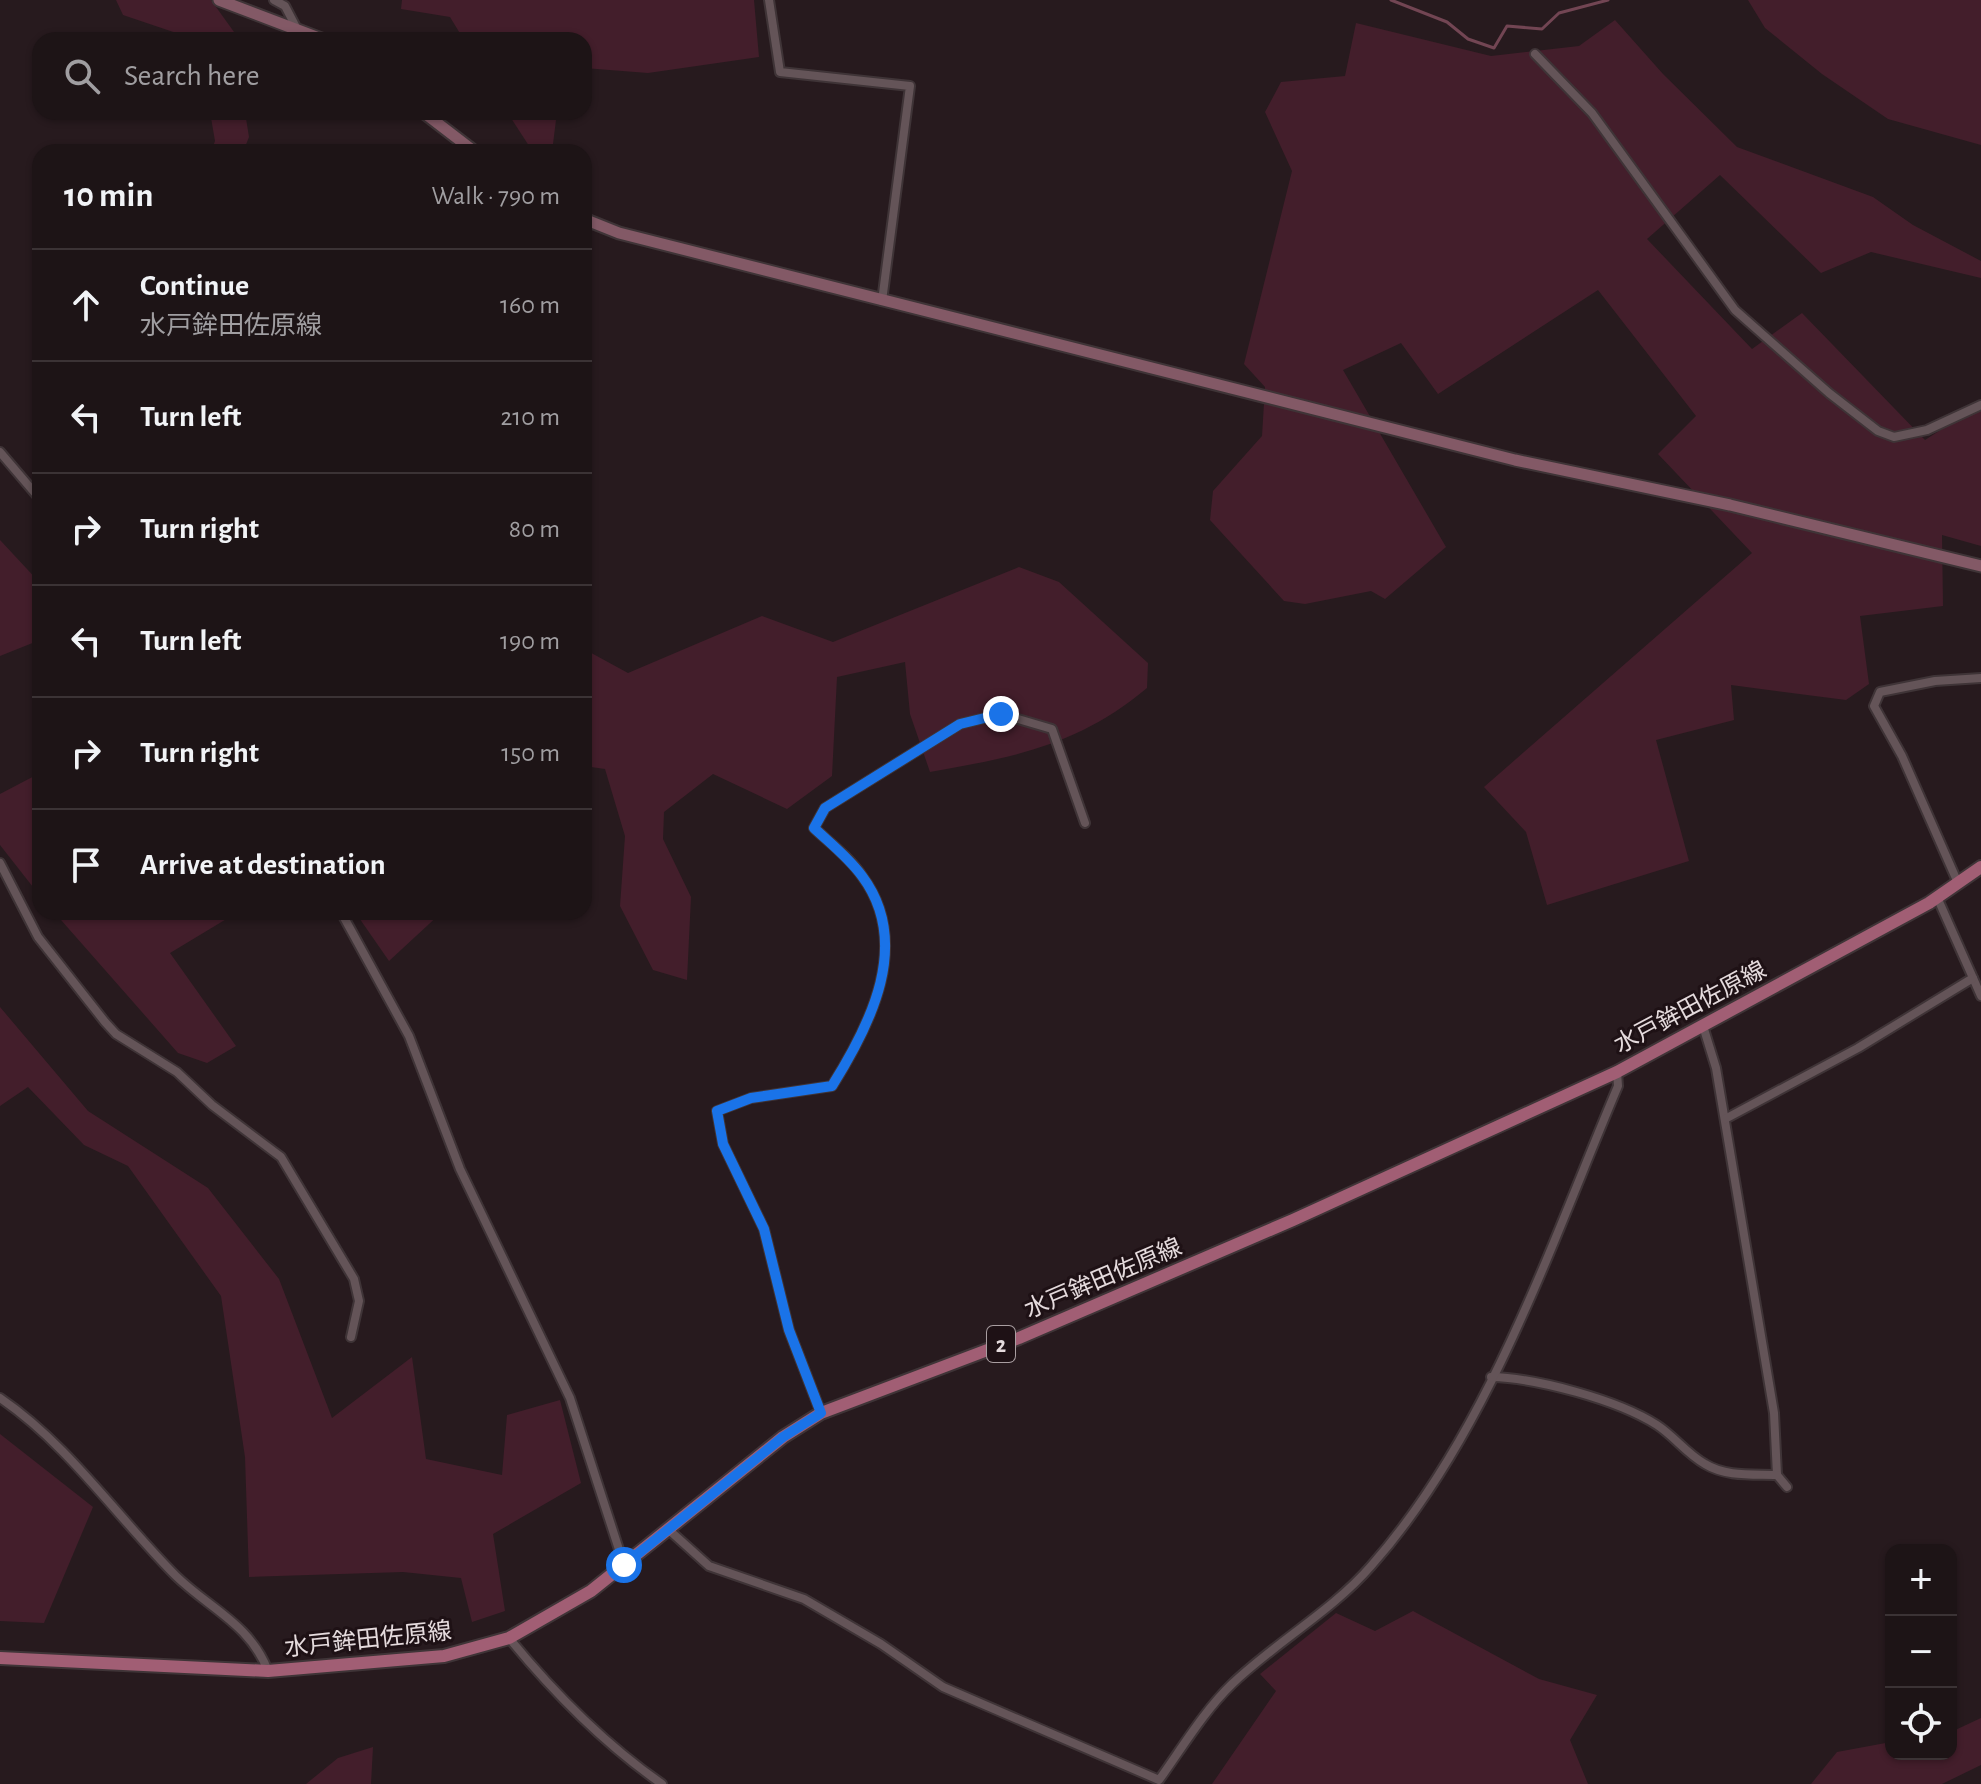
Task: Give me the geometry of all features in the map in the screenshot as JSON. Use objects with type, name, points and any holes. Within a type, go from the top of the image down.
[{"type":"main road","name":"水戸鉾田佐原線","points":[[0,1658],[268,1671],[444,1656],[509,1638],[591,1591],[783,1437],[821,1413],[1019,1338],[1278,1227],[1617,1072],[1937,897],[1981,867]]},
{"type":"street","points":[[219,0],[303,32]]},
{"type":"street","points":[[274,0],[285,6],[298,30]]},
{"type":"street","points":[[769,0],[780,72],[910,86],[882,301]]},
{"type":"street","points":[[1535,54],[1592,113],[1735,310],[1829,393],[1878,431],[1894,437],[1938,425],[1981,405]]},
{"type":"street","points":[[433,120],[465,144]]},
{"type":"street","points":[[592,222],[619,233],[882,301],[1500,456],[1730,505],[1981,566]]},
{"type":"street","points":[[0,452],[32,490]]},
{"type":"street","points":[[1958,883],[1902,756],[1874,706],[1880,692],[1935,681],[1981,678]]},
{"type":"street","points":[[821,1413],[789,1330],[764,1229],[723,1144],[717,1111],[751,1098],[832,1086],[865,1031],[882,982],[886,958],[883,913],[862,875],[814,828],[825,808],[960,724],[1001,714],[1052,729],[1085,823]]},
{"type":"street","points":[[0,863],[38,937],[116,1034],[177,1072],[212,1105],[281,1157],[354,1279],[359,1301],[351,1337]]},
{"type":"street","points":[[1937,897],[1981,996]]},
{"type":"street","points":[[345,920],[409,1036],[460,1169],[570,1398],[624,1565]]},
{"type":"street","points":[[1725,1119],[1858,1048],[1973,978]]},
{"type":"street","points":[[1703,1026],[1716,1068],[1774,1413],[1777,1475],[1787,1487]]},
{"type":"street","points":[[669,1530],[709,1566],[804,1599],[881,1644],[943,1687],[1159,1780],[1231,1685],[1370,1568],[1435,1479],[1491,1377],[1546,1259],[1618,1086],[1617,1072]]},
{"type":"street","points":[[1491,1377],[1517,1378],[1562,1387],[1654,1423],[1704,1464],[1727,1473],[1777,1475]]},
{"type":"street","points":[[0,1398],[30,1419],[177,1577],[259,1647],[268,1671]]},
{"type":"street","points":[[509,1638],[553,1691],[623,1757],[662,1784]]},
{"type":"shaded area","points":[[116,0],[211,0],[234,32],[173,32],[123,15]]},
{"type":"shaded area","points":[[402,0],[754,0],[759,57],[648,73],[592,69],[592,32],[459,32],[450,17],[401,9]]},
{"type":"shaded area","points":[[1748,0],[1981,0],[1981,145],[1888,119],[1822,74],[1765,28]]},
{"type":"shaded area","points":[[1615,20],[1663,74],[1737,147],[1873,197],[1913,225],[1981,261],[1981,278],[1871,252],[1821,273],[1720,175],[1647,239],[1752,349],[1802,313],[1925,440],[1981,404],[1981,546],[1942,535],[1943,606],[1860,616],[1869,684],[1846,700],[1731,685],[1734,720],[1656,740],[1689,861],[1547,905],[1526,832],[1484,787],[1752,553],[1658,454],[1696,416],[1598,290],[1438,394],[1401,343],[1343,370],[1446,547],[1385,599],[1371,591],[1305,604],[1284,601],[1210,520],[1213,491],[1262,436],[1265,387],[1244,364],[1292,171],[1265,112],[1281,82],[1345,76],[1356,23],[1491,56],[1579,46]]},
{"type":"shaded area","points":[[211,120],[246,120],[249,137],[246,144],[214,144]]},
{"type":"shaded area","points":[[512,120],[556,120],[553,144],[528,144]]},
{"type":"shaded area","points":[[0,540],[32,574],[32,643],[0,656]]},
{"type":"shaded area","points":[[1019,567],[1059,582],[1148,663],[1147,688],[1122,707],[1071,736],[1018,754],[930,772],[910,714],[905,662],[837,677],[832,776],[787,809],[713,774],[664,812],[663,839],[691,897],[687,980],[653,970],[620,906],[625,836],[605,769],[592,767],[592,653],[628,673],[762,616],[833,642]]},
{"type":"shaded area","points":[[32,777],[32,886],[0,845],[0,794]]},
{"type":"shaded area","points":[[61,920],[225,920],[170,953],[236,1046],[207,1063],[178,1053]]},
{"type":"shaded area","points":[[361,920],[433,920],[389,961]]},
{"type":"shaded area","points":[[0,1007],[88,1111],[208,1188],[279,1279],[332,1418],[412,1357],[426,1459],[502,1475],[507,1415],[560,1400],[581,1483],[493,1534],[505,1611],[472,1622],[461,1578],[403,1572],[249,1577],[245,1457],[221,1296],[128,1166],[84,1145],[28,1087],[0,1106]]},
{"type":"shaded area","points":[[0,1434],[93,1507],[44,1623],[0,1621]]},
{"type":"shaded area","points":[[1413,1611],[1539,1679],[1597,1695],[1570,1740],[1588,1784],[1212,1784],[1276,1691],[1260,1674],[1336,1613],[1375,1631]]},
{"type":"shaded area","points":[[1981,1718],[1981,1765],[1942,1784],[1811,1784],[1837,1752],[1885,1743],[1885,1760],[1957,1760],[1957,1729]]},
{"type":"shaded area","points":[[373,1747],[371,1784],[306,1784],[338,1758]]},
{"type":"waterway","points":[[1391,0],[1447,22],[1468,39],[1494,48],[1507,26],[1542,29],[1559,13],[1608,0]]},
{"type":"route","points":[[624,1565],[783,1437],[821,1413],[789,1330],[764,1229],[723,1144],[717,1111],[751,1098],[832,1086],[865,1031],[882,982],[886,958],[883,913],[862,875],[814,828],[825,808],[960,724],[1001,714]]}]
